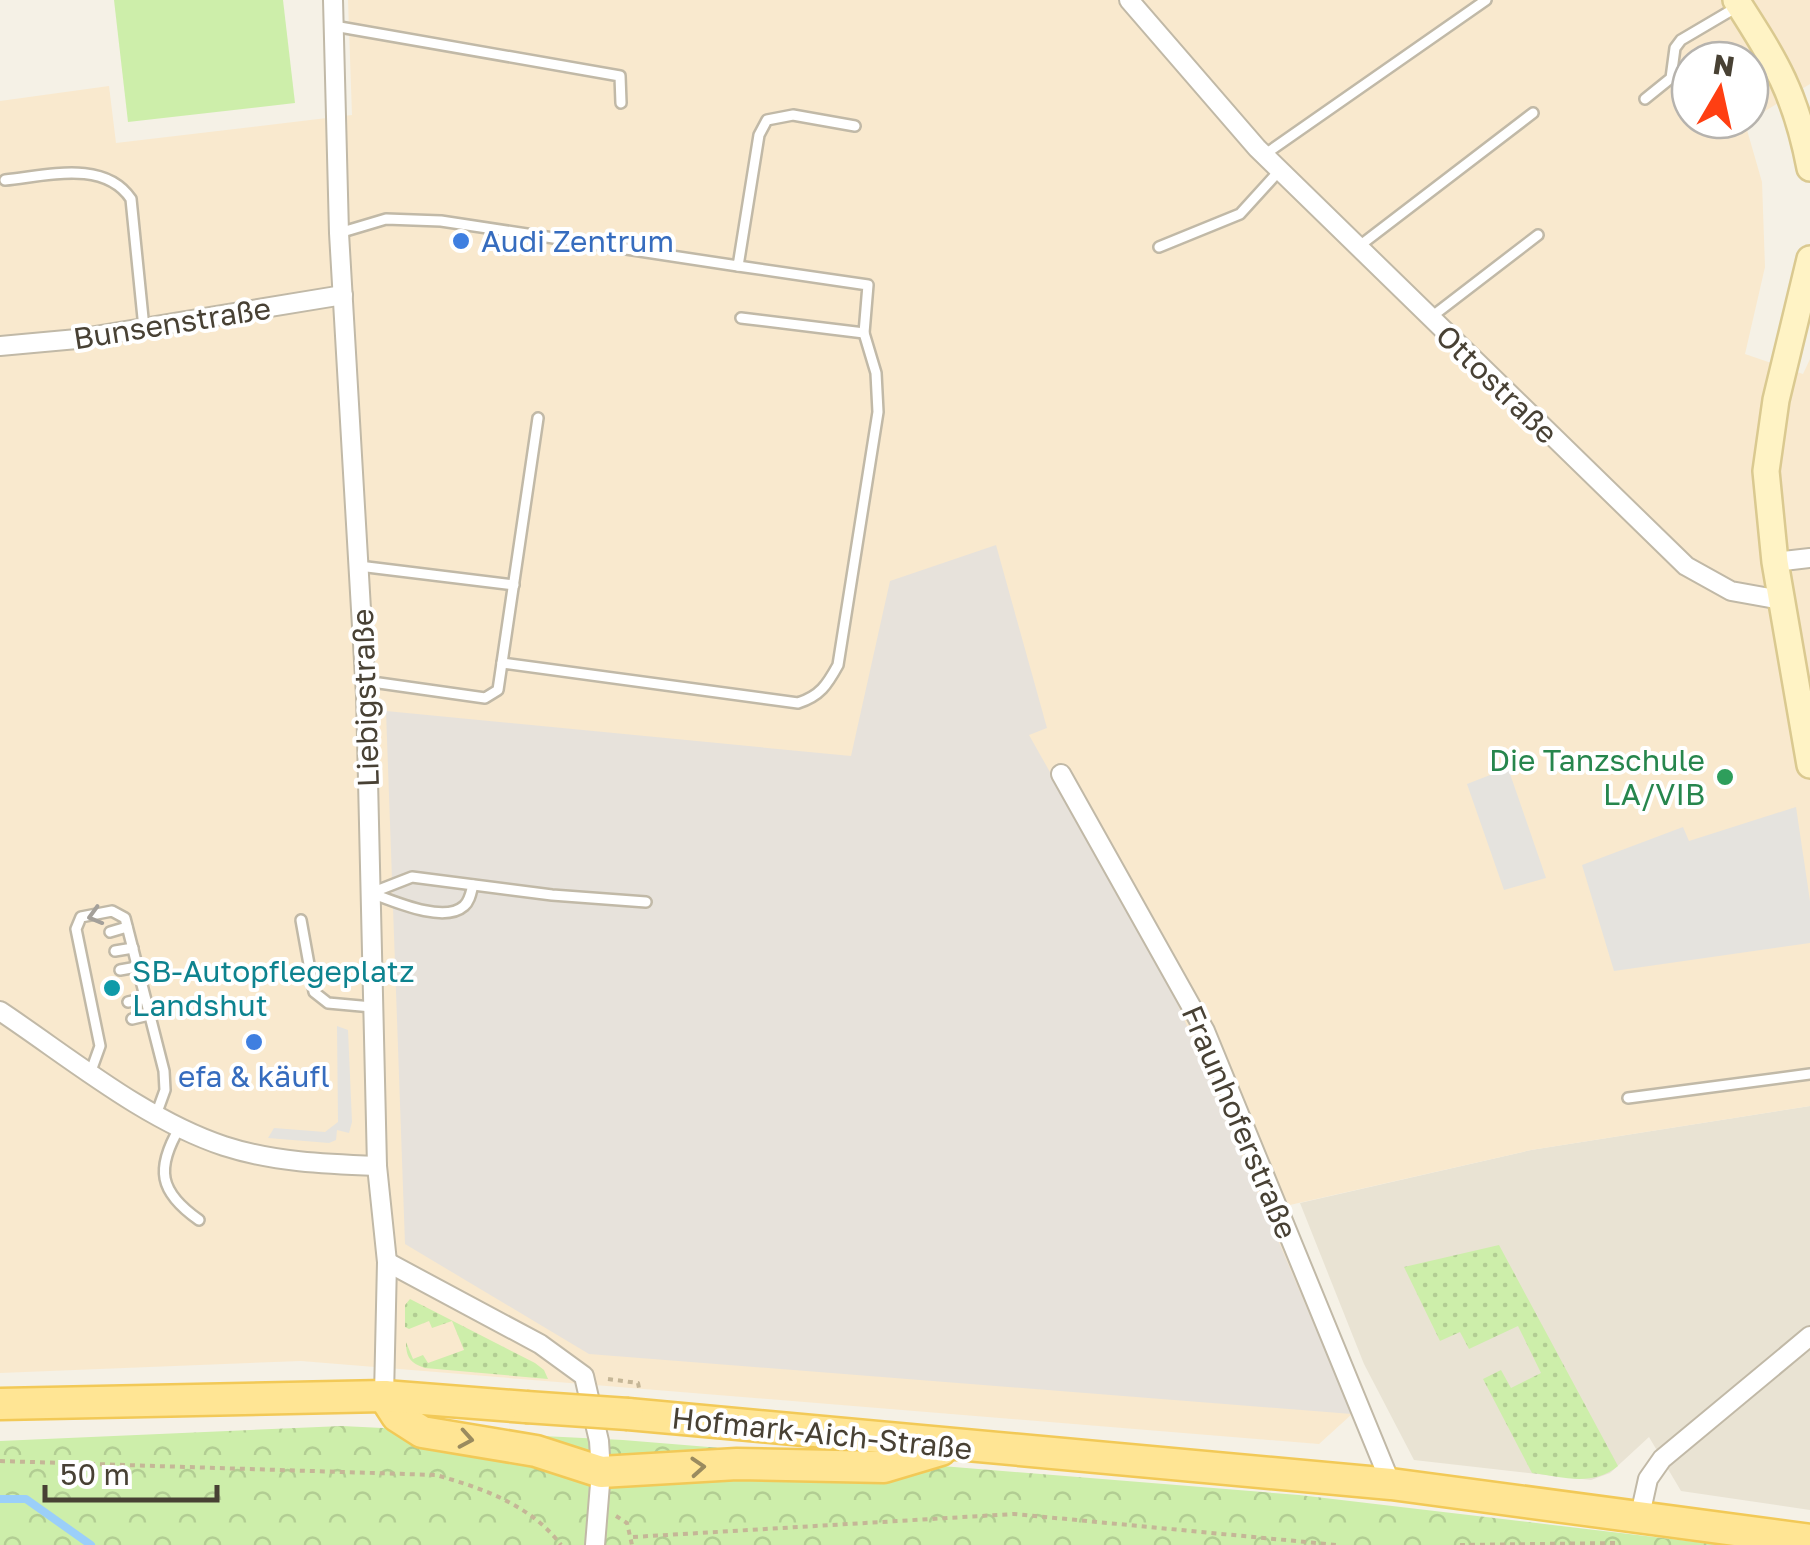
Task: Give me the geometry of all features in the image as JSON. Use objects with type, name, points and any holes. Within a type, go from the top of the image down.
[{"type":"main road","name":"Hofmark-Aich-Straße","points":[[0,1404],[384,1396],[628,1414],[1392,1484],[1810,1540]]},
{"type":"main road","points":[[384,1396],[398,1416],[422,1432],[536,1451],[601,1472],[737,1464],[884,1467],[954,1446]]},
{"type":"street","name":"Liebigstraße","points":[[333,0],[342,295],[365,681],[377,1166],[387,1262],[384,1396]]},
{"type":"street","name":"Ottostraße","points":[[1129,0],[1264,155],[1686,566],[1732,591],[1781,600]]},
{"type":"street","points":[[1738,3],[1802,104],[1810,168]]},
{"type":"street","points":[[1810,262],[1776,400],[1768,447],[1767,495],[1810,765]]},
{"type":"street","name":"Bunsenstraße","points":[[0,346],[144,328],[342,295]]},
{"type":"street","points":[[1775,562],[1810,558]]},
{"type":"street","name":"Fraunhoferstraße","points":[[1061,774],[1205,1031],[1392,1484]]},
{"type":"street","points":[[0,1011],[156,1114],[223,1146],[272,1158],[377,1166]]},
{"type":"street","points":[[387,1262],[540,1344],[584,1376],[599,1440],[596,1545]]},
{"type":"street","points":[[1640,1516],[1648,1479],[1662,1459],[1810,1336]]},
{"type":"lane","points":[[1264,155],[1486,0]]},
{"type":"lane","points":[[1646,99],[1671,78],[1681,40],[1738,3]]},
{"type":"lane","points":[[334,26],[620,76],[621,103]]},
{"type":"lane","points":[[1358,247],[1533,113]]},
{"type":"lane","points":[[738,266],[760,135],[767,120],[793,115],[855,126]]},
{"type":"lane","points":[[1159,247],[1240,214],[1280,170]]},
{"type":"lane","points":[[5,180],[99,174],[123,188],[130,199],[144,328]]},
{"type":"lane","points":[[340,233],[386,218],[441,221],[868,285],[864,333],[876,373],[878,412],[838,666],[827,686],[814,698],[798,703],[502,663]]},
{"type":"lane","points":[[1430,318],[1538,236]]},
{"type":"lane","points":[[741,318],[864,333]]},
{"type":"lane","points":[[365,681],[485,698],[498,690],[538,418]]},
{"type":"lane","points":[[359,566],[514,586]]},
{"type":"lane","points":[[372,893],[412,877],[646,902]]},
{"type":"lane","points":[[372,893],[427,912],[458,910],[468,904],[473,885]]},
{"type":"lane","points":[[90,1071],[100,1046],[82,958],[83,937],[77,922],[81,916],[112,910],[125,918],[164,1071],[165,1090],[156,1114]]},
{"type":"lane","points":[[301,920],[314,992],[328,1004],[372,1007]]},
{"type":"lane","points":[[110,932],[128,928]]},
{"type":"lane","points":[[115,952],[133,948]]},
{"type":"lane","points":[[82,958],[94,956]]},
{"type":"lane","points":[[120,970],[137,967]]},
{"type":"lane","points":[[86,977],[98,974]]},
{"type":"lane","points":[[128,1002],[144,998]]},
{"type":"lane","points":[[92,1008],[105,1006]]},
{"type":"lane","points":[[132,1019],[149,1016]]},
{"type":"lane","points":[[96,1026],[109,1024]]},
{"type":"lane","points":[[1628,1098],[1810,1074]]},
{"type":"lane","points":[[180,1127],[164,1166],[165,1185],[176,1204],[199,1220]]},
{"type":"path","points":[[0,1461],[436,1475],[504,1498],[561,1545]]},
{"type":"path","points":[[632,1545],[633,1537],[1014,1514],[1337,1545]]},
{"type":"path","points":[[1460,1545],[1625,1543]]},
{"type":"shaded area","points":[[348,0],[1810,0],[1810,84],[1770,108],[1770,40],[1670,40],[1670,140],[1750,140],[1762,182],[1765,267],[1745,354],[1803,374],[1810,359],[1810,1106],[1531,1150],[1268,1210],[1352,1414],[1319,1444],[301,1361],[0,1373],[0,101],[109,86],[116,143],[352,115]]},
{"type":"shaded area","points":[[996,545],[1047,728],[1029,735],[1167,979],[1352,1414],[589,1354],[405,1244],[386,711],[851,756],[890,581]]},
{"type":"shaded area","points":[[1508,768],[1546,878],[1504,890],[1467,784]]},
{"type":"shaded area","points":[[1796,807],[1810,901],[1810,943],[1614,971],[1582,865],[1683,827],[1689,841]]},
{"type":"shaded area","points":[[337,1026],[348,1030],[352,1122],[349,1133],[337,1130],[336,1140],[329,1143],[268,1138],[274,1128],[325,1132],[338,1122]]},
{"type":"shaded area","points":[[1810,1106],[1810,1510],[1681,1491],[1649,1437],[1610,1473],[1591,1480],[1414,1460],[1364,1364],[1300,1203],[1531,1150]]},
{"type":"green space","points":[[114,0],[283,0],[295,103],[128,122]]},
{"type":"green space","points":[[1499,1245],[1618,1466],[1598,1477],[1577,1479],[1532,1473],[1483,1379],[1501,1370],[1511,1388],[1541,1373],[1518,1326],[1469,1349],[1460,1332],[1440,1341],[1404,1267]]},
{"type":"green space","points":[[410,1299],[535,1363],[548,1379],[416,1364],[408,1355],[406,1342],[413,1359],[423,1355],[428,1363],[464,1350],[452,1321],[432,1328],[429,1321],[405,1327],[405,1305]]},
{"type":"green space","points":[[342,1426],[623,1440],[1299,1495],[1722,1545],[0,1545],[0,1441]]},
{"type":"waterway","points":[[0,1499],[26,1499],[91,1545]]},
{"type":"place","name":"Audi Zentrum","points":[[461,241]]},
{"type":"place","name":"Die Tanzschule LA/VIB","points":[[1725,777]]},
{"type":"place","name":"SB-Autopflegeplatz Landshut","points":[[112,988]]},
{"type":"place","name":"efa & käufl","points":[[254,1042]]}]
